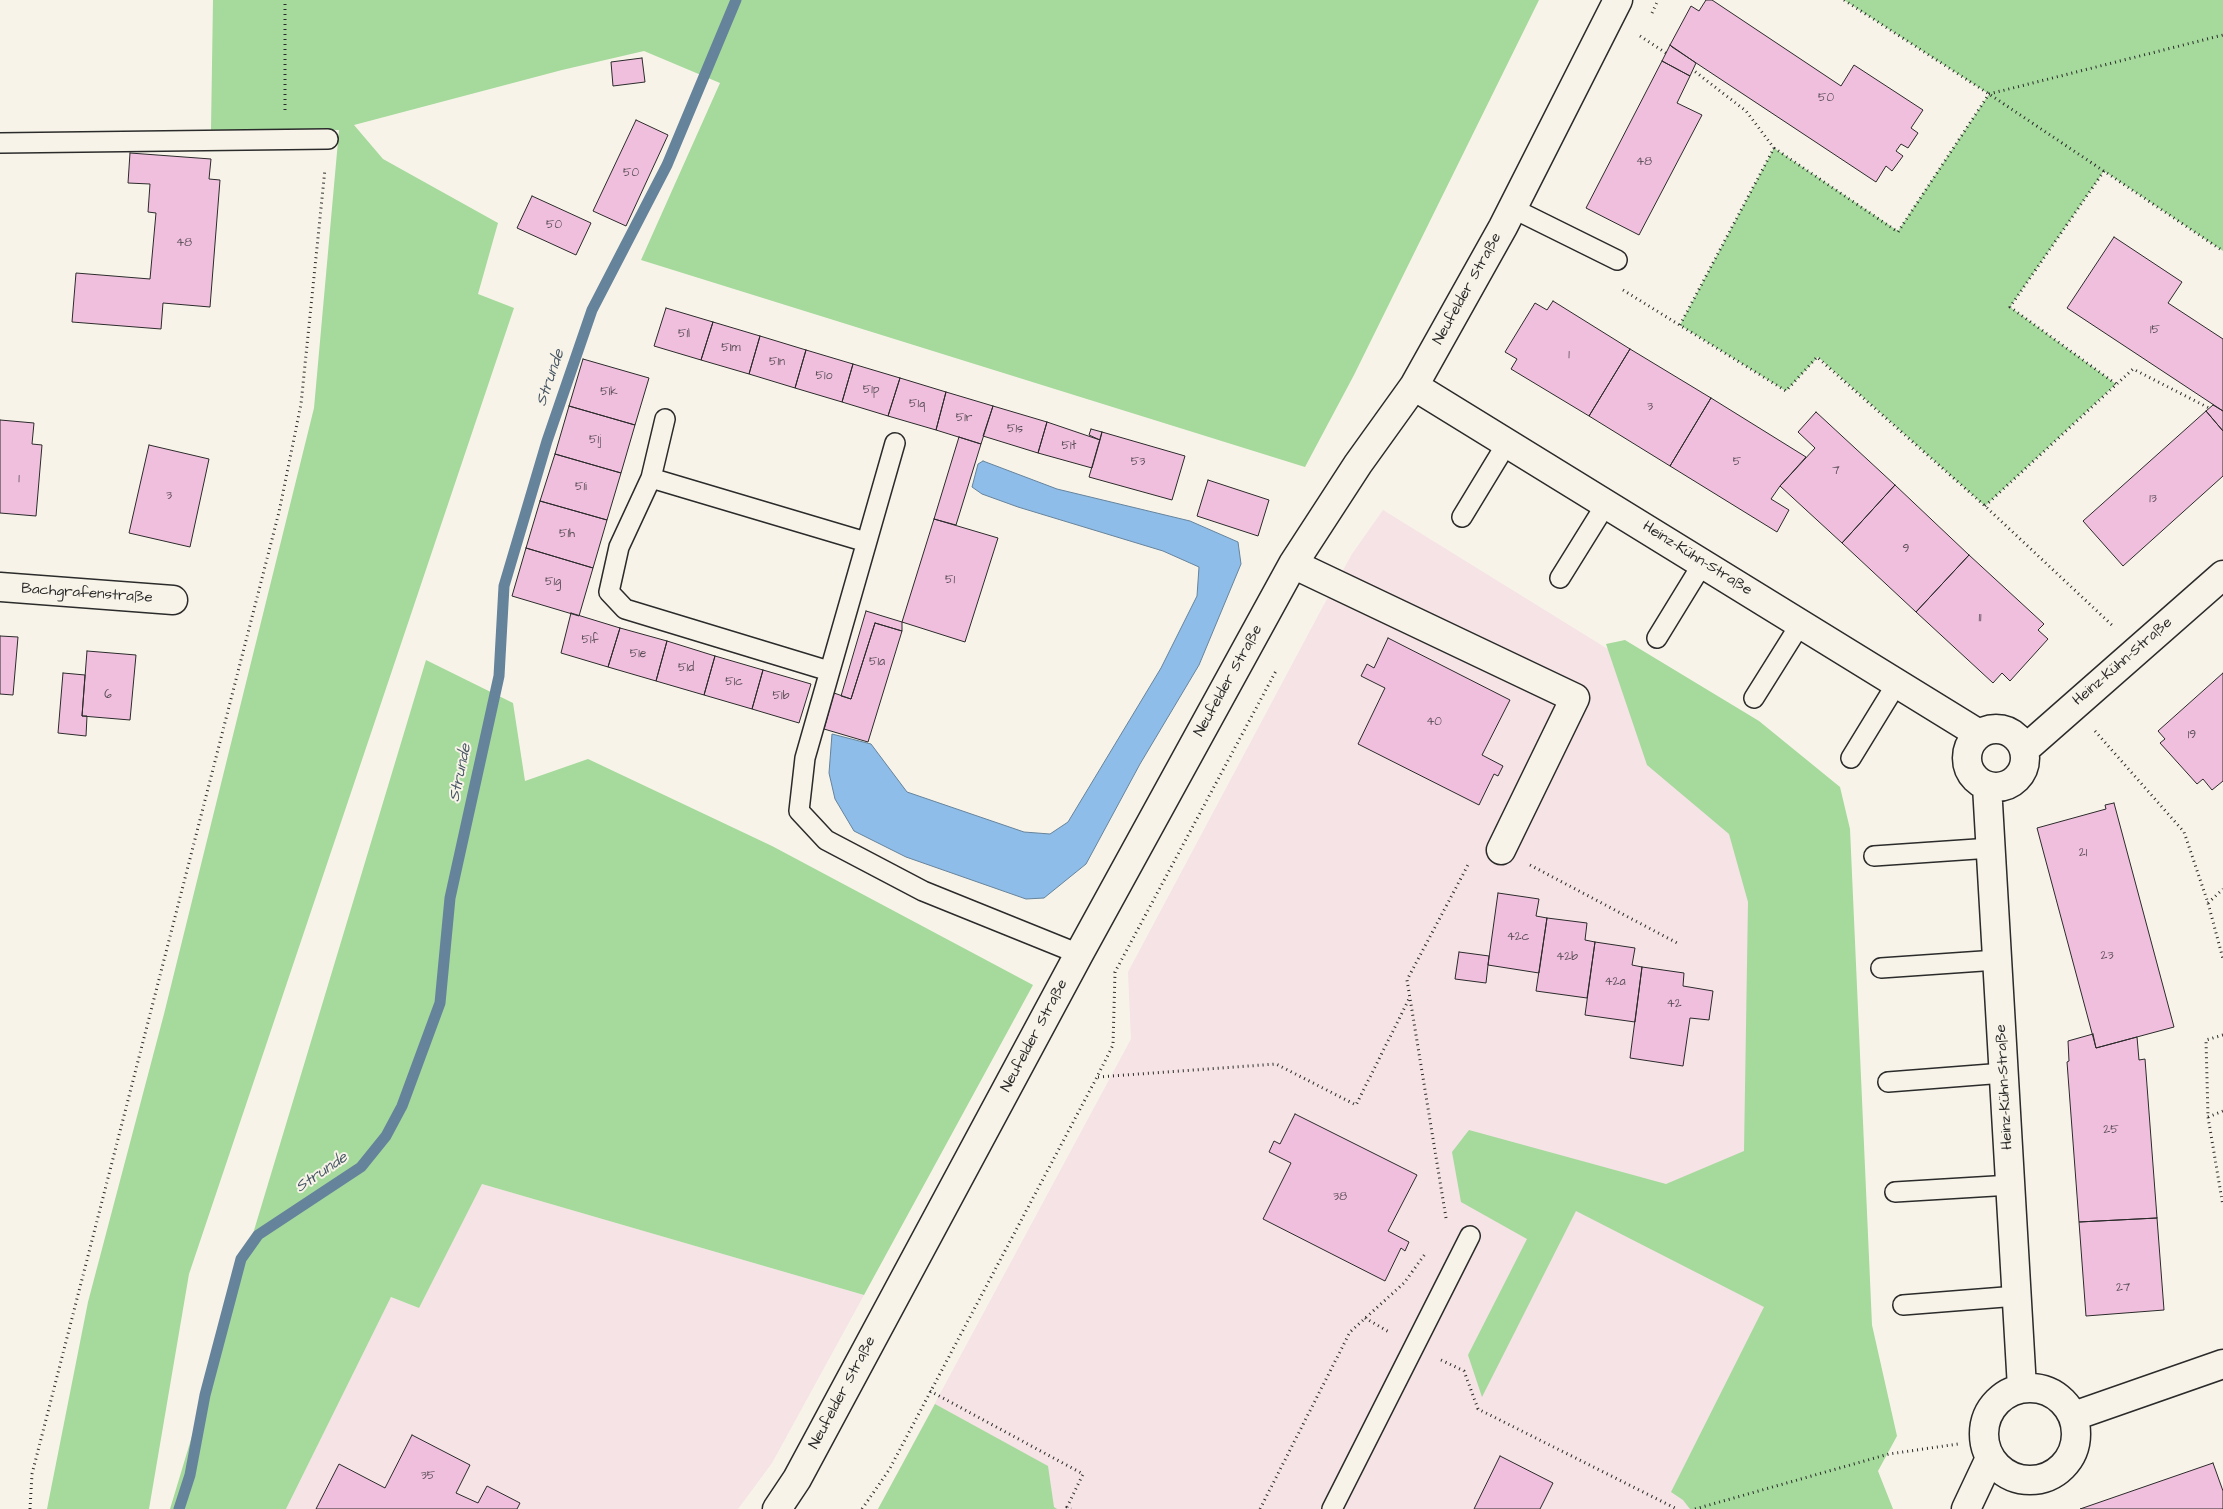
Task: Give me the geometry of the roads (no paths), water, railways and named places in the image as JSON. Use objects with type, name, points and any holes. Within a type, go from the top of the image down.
[{"type":"street","name":"Neufelder Straße","points":[[777,1509],[797,1479],[1079,954],[1293,564],[1358,464],[1414,386],[1512,208],[1618,0]]},
{"type":"street","name":"Heinz-Kühn-Straße","points":[[1414,386],[1979,734]]},
{"type":"street","points":[[1293,564],[1575,698],[1501,850]]},
{"type":"street","name":"Heinz-Kühn-Straße","points":[[2024,750],[2223,575]]},
{"type":"street","name":"Bachgrafenstraße","points":[[0,587],[173,600]]},
{"type":"street","points":[[1997,729],[2005,730],[2020,741],[2024,750],[2023,767],[2019,775],[2004,786],[1987,786],[1974,776],[1967,762],[1969,746],[1979,734],[1997,729]]},
{"type":"street","name":"Heinz-Kühn-Straße","points":[[1987,786],[2022,1388]]},
{"type":"street","points":[[2074,1416],[2223,1364]]},
{"type":"street","points":[[1966,1509],[1987,1449],[1985,1423],[1993,1407],[2006,1394],[2022,1388],[2038,1388],[2053,1393],[2066,1403],[2074,1416],[2077,1434],[2074,1451],[2065,1466],[2051,1476],[2034,1481],[2017,1479],[2001,1471],[1987,1449]]},
{"type":"lane","points":[[0,143],[285,138],[328,139]]},
{"type":"lane","points":[[1512,208],[1617,260]]},
{"type":"lane","points":[[665,419],[651,478],[619,547],[610,592],[625,609],[829,671]]},
{"type":"lane","points":[[1462,517],[1507,443]]},
{"type":"lane","points":[[895,444],[805,758],[799,811],[826,840],[923,891],[1079,954]]},
{"type":"lane","points":[[651,478],[866,542]]},
{"type":"lane","points":[[1560,578],[1606,504]]},
{"type":"lane","points":[[1657,638],[1703,563]]},
{"type":"lane","points":[[1754,698],[1800,623]]},
{"type":"lane","points":[[1851,758],[1897,683]]},
{"type":"lane","points":[[1874,856],[1991,848]]},
{"type":"lane","points":[[1881,968],[1997,960]]},
{"type":"lane","points":[[1888,1082],[2004,1073]]},
{"type":"lane","points":[[1895,1192],[2010,1185]]},
{"type":"lane","points":[[1332,1509],[1470,1236]]},
{"type":"lane","points":[[1903,1305],[2018,1296]]},
{"type":"water","points":[[983,461],[1057,489],[1190,521],[1238,542],[1241,564],[1199,665],[1140,764],[1086,864],[1044,898],[1026,899],[906,857],[854,831],[835,799],[829,773],[832,734],[871,744],[907,792],[1024,832],[1050,834],[1068,822],[1161,668],[1197,596],[1199,567],[1163,551],[1018,507],[982,494],[972,487],[978,464]]},
{"type":"waterway","name":"Strunde","points":[[179,1509],[190,1475],[205,1395],[241,1259],[258,1235],[361,1167],[386,1136],[402,1106],[440,1003],[450,898],[499,676],[504,586],[547,441],[592,310],[667,165],[736,0]]}]
